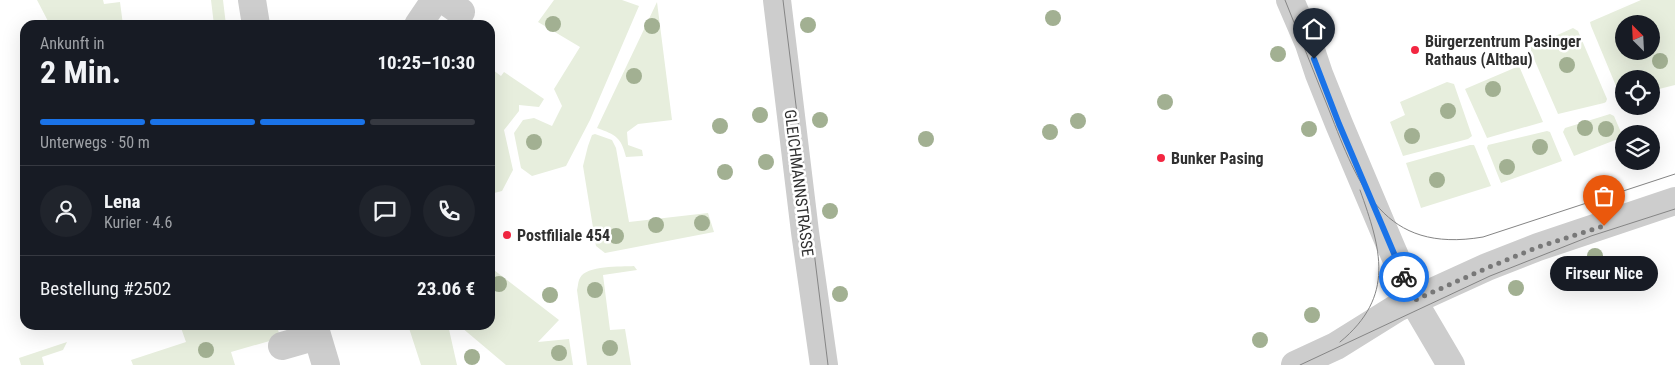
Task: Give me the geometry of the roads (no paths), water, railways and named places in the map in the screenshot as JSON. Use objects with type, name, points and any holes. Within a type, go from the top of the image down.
[{"type":"street","points":[[252,0],[255,20]]},
{"type":"street","name":"GLEICHMANNSTRASSE","points":[[777,0],[805,232],[824,365]]},
{"type":"street","points":[[1290,0],[1309,44],[1339,124],[1415,300],[1426,324],[1451,365]]},
{"type":"street","points":[[1295,365],[1336,346],[1389,312],[1487,268],[1538,247],[1675,201]]},
{"type":"street","points":[[282,346],[316,331],[326,365]]},
{"type":"tram line","points":[[783,0],[828,365]]},
{"type":"tram line","points":[[1285,0],[1352,165],[1365,189],[1380,209],[1398,225],[1421,235],[1449,240],[1483,237],[1675,174]]},
{"type":"tram line","points":[[1340,342],[1358,325],[1370,307],[1379,271],[1374,232],[1360,190]]},
{"type":"tram line","points":[[1300,365],[1490,276],[1591,236],[1675,209]]},
{"type":"place","name":"Bürgerzentrum Pasinger Rathaus (Altbau)","points":[[1415,50]]},
{"type":"place","name":"Bunker Pasing","points":[[1161,158]]},
{"type":"place","name":"Firseur Nice","points":[[1604,226]]},
{"type":"place","name":"Postfiliale 454","points":[[507,235]]}]
